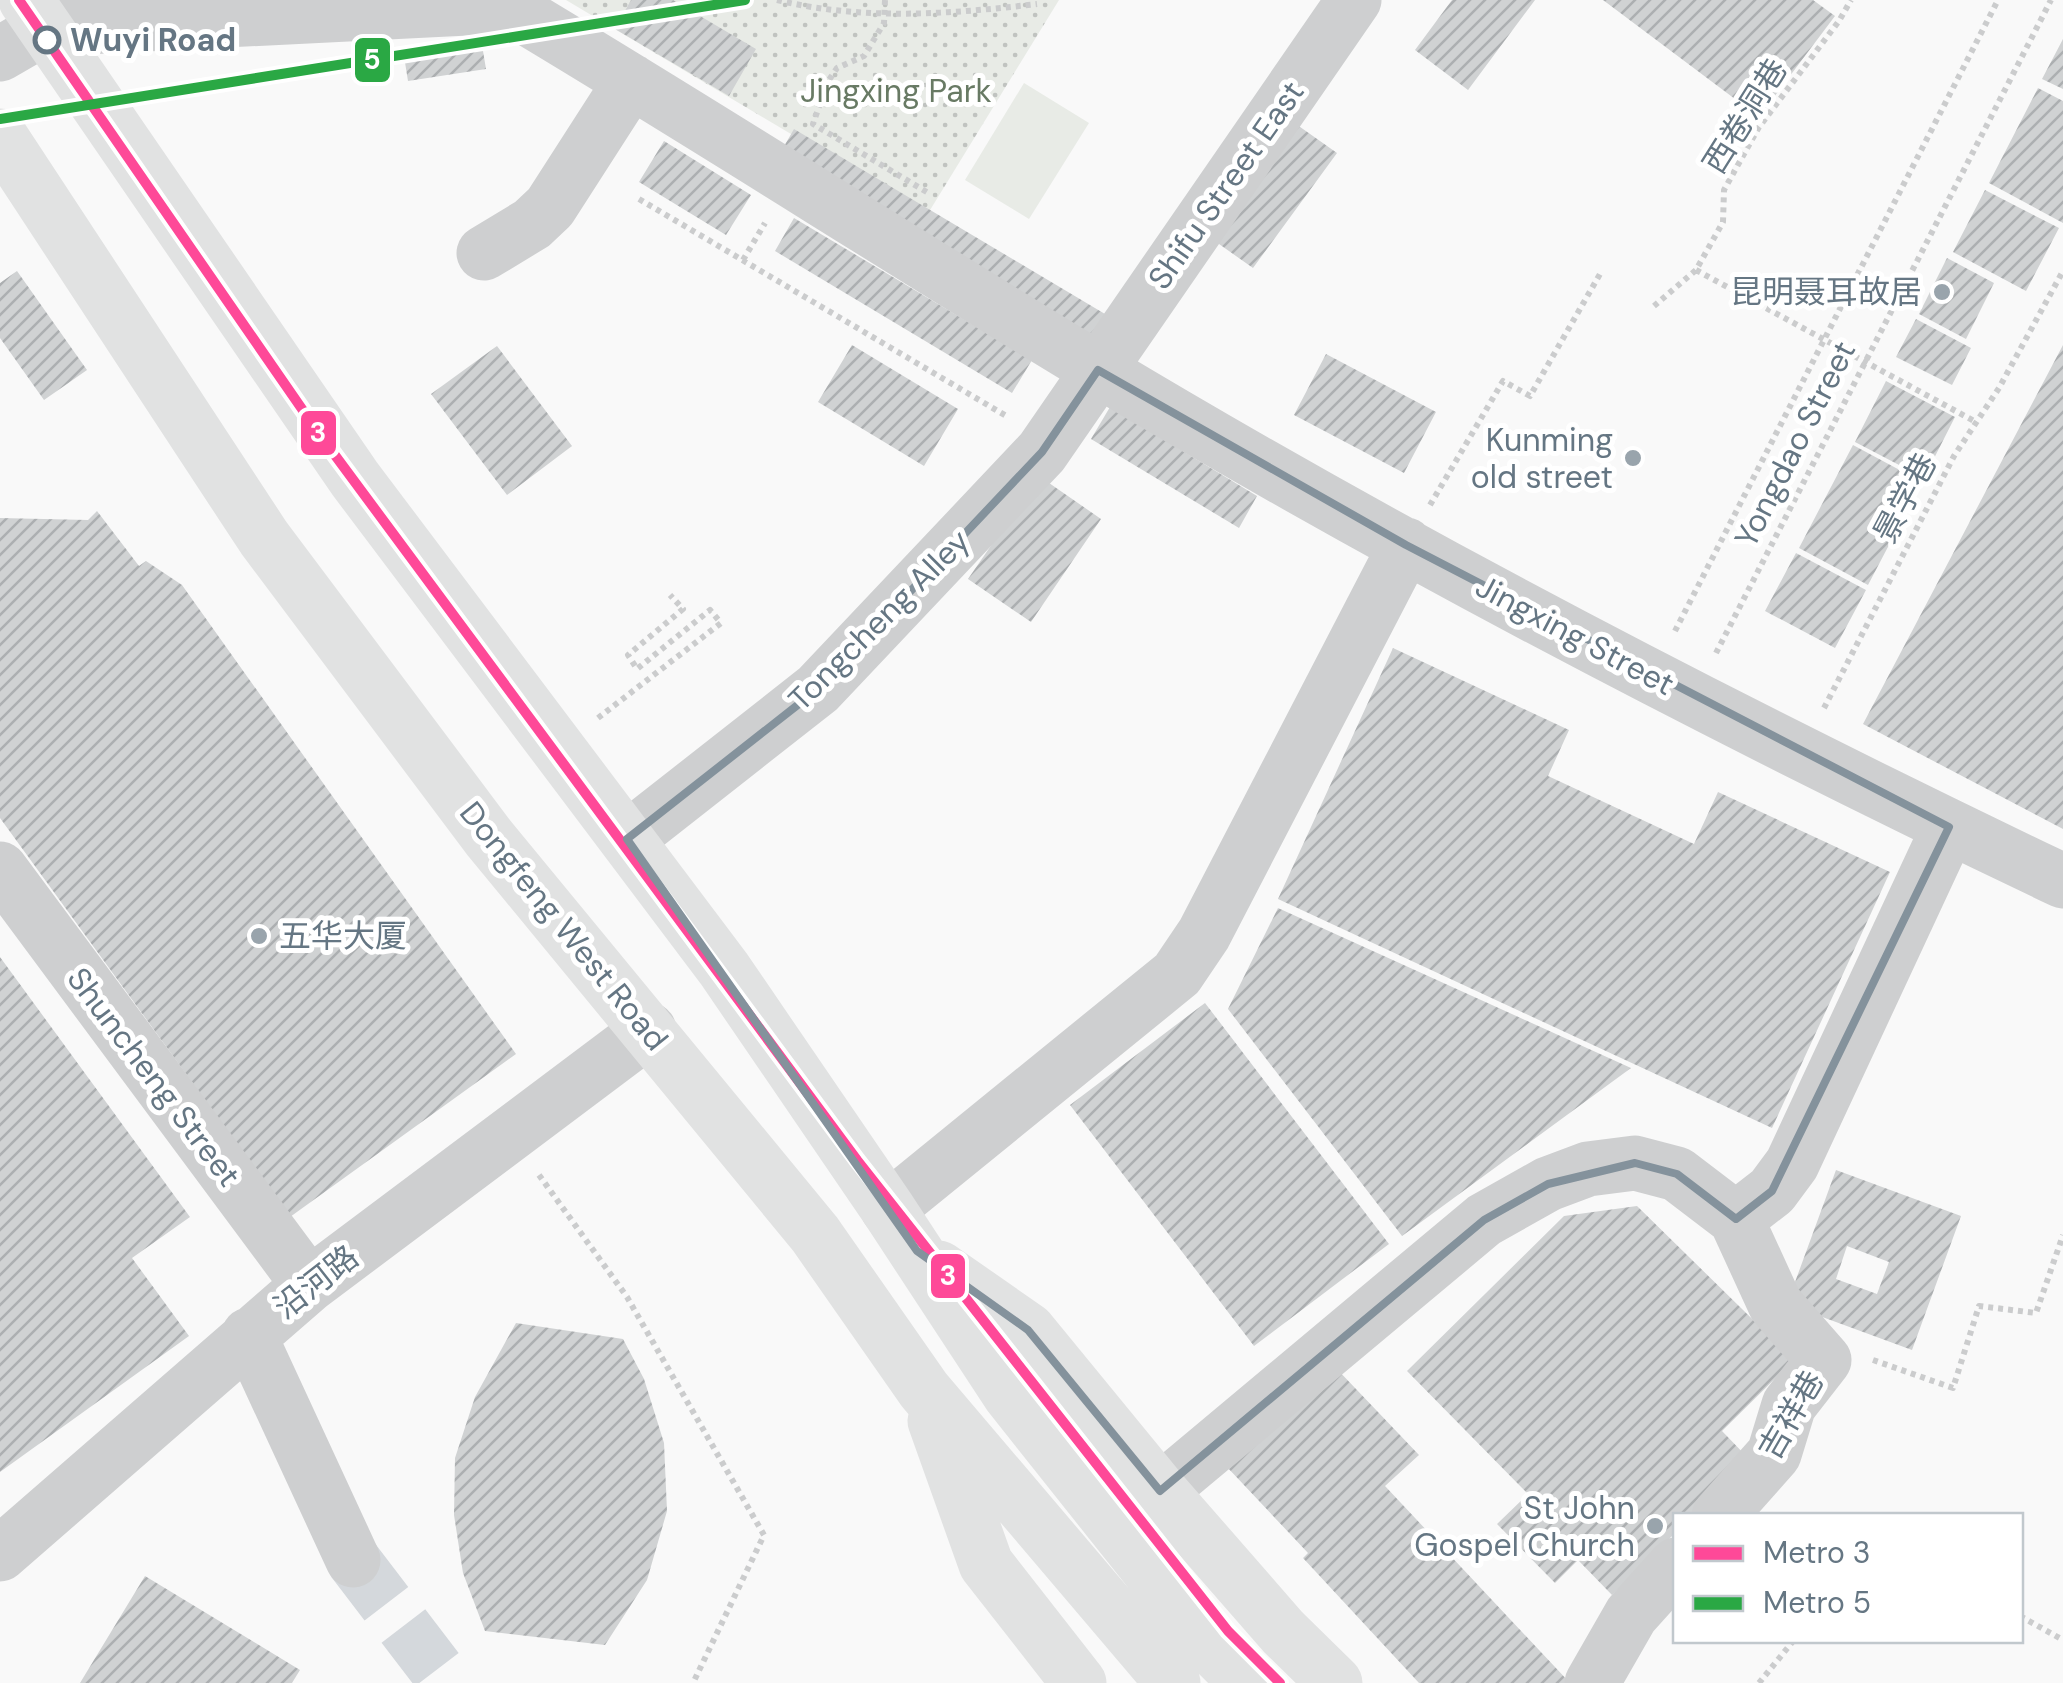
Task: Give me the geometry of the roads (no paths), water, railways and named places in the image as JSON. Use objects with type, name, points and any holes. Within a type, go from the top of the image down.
[{"type":"main road","points":[[24,28],[355,480],[724,970],[1010,1395],[1208,1644],[1247,1683]]},
{"type":"main road","name":"Dongfeng West Road","points":[[0,136],[264,538],[489,838],[815,1234],[924,1390],[1173,1683]]},
{"type":"main road","points":[[902,1230],[1028,1330],[1283,1632],[1336,1683]]},
{"type":"main road","points":[[924,1390],[986,1564],[1080,1683]]},
{"type":"street","points":[[24,28],[92,0]]},
{"type":"street","name":"Shifu Street East","points":[[1098,370],[1354,0]]},
{"type":"street","points":[[24,28],[502,3]]},
{"type":"street","name":"Jingxing Street","points":[[502,3],[1098,370],[1406,545],[1801,753],[2063,880]]},
{"type":"street","points":[[484,253],[532,224],[550,207],[630,82]]},
{"type":"street","name":"Tongcheng Alley","points":[[627,839],[818,689],[1050,442],[1098,370]]},
{"type":"street","points":[[902,1230],[1177,974],[1204,934],[1406,545]]},
{"type":"street","points":[[1160,1490],[1484,1220],[1548,1184],[1588,1168],[1635,1163],[1676,1174],[1736,1219],[1772,1192],[1792,1164],[1949,826]]},
{"type":"street","name":"Shuncheng Street","points":[[0,869],[308,1285]]},
{"type":"street","name":"沿河路","points":[[0,1554],[308,1285],[648,1030]]},
{"type":"street","name":"吉祥巷","points":[[1722,1513],[1774,1454],[1789,1406],[1824,1360],[1775,1304],[1736,1219]]},
{"type":"street","points":[[249,1335],[353,1560]]},
{"type":"street","points":[[1592,1683],[1630,1615],[1673,1567]]},
{"type":"tunnel","points":[[353,1560],[447,1683]]},
{"type":"metro line","name":"3","points":[[19,0],[320,435],[857,1160],[1228,1631],[1280,1683]]},
{"type":"metro line","name":"5","points":[[0,119],[745,0]]},
{"type":"place","name":"Wuyi Road","points":[[47,40]]},
{"type":"place","name":"昆明聂耳故居","points":[[1942,292]]},
{"type":"place","name":"Kunming old street","points":[[1633,458]]},
{"type":"place","name":"五华大厦","points":[[259,936]]},
{"type":"place","name":"St John Gospel Church","points":[[1655,1526]]},
{"type":"park label","name":"Jingxing Park","points":[[896,91]]}]
